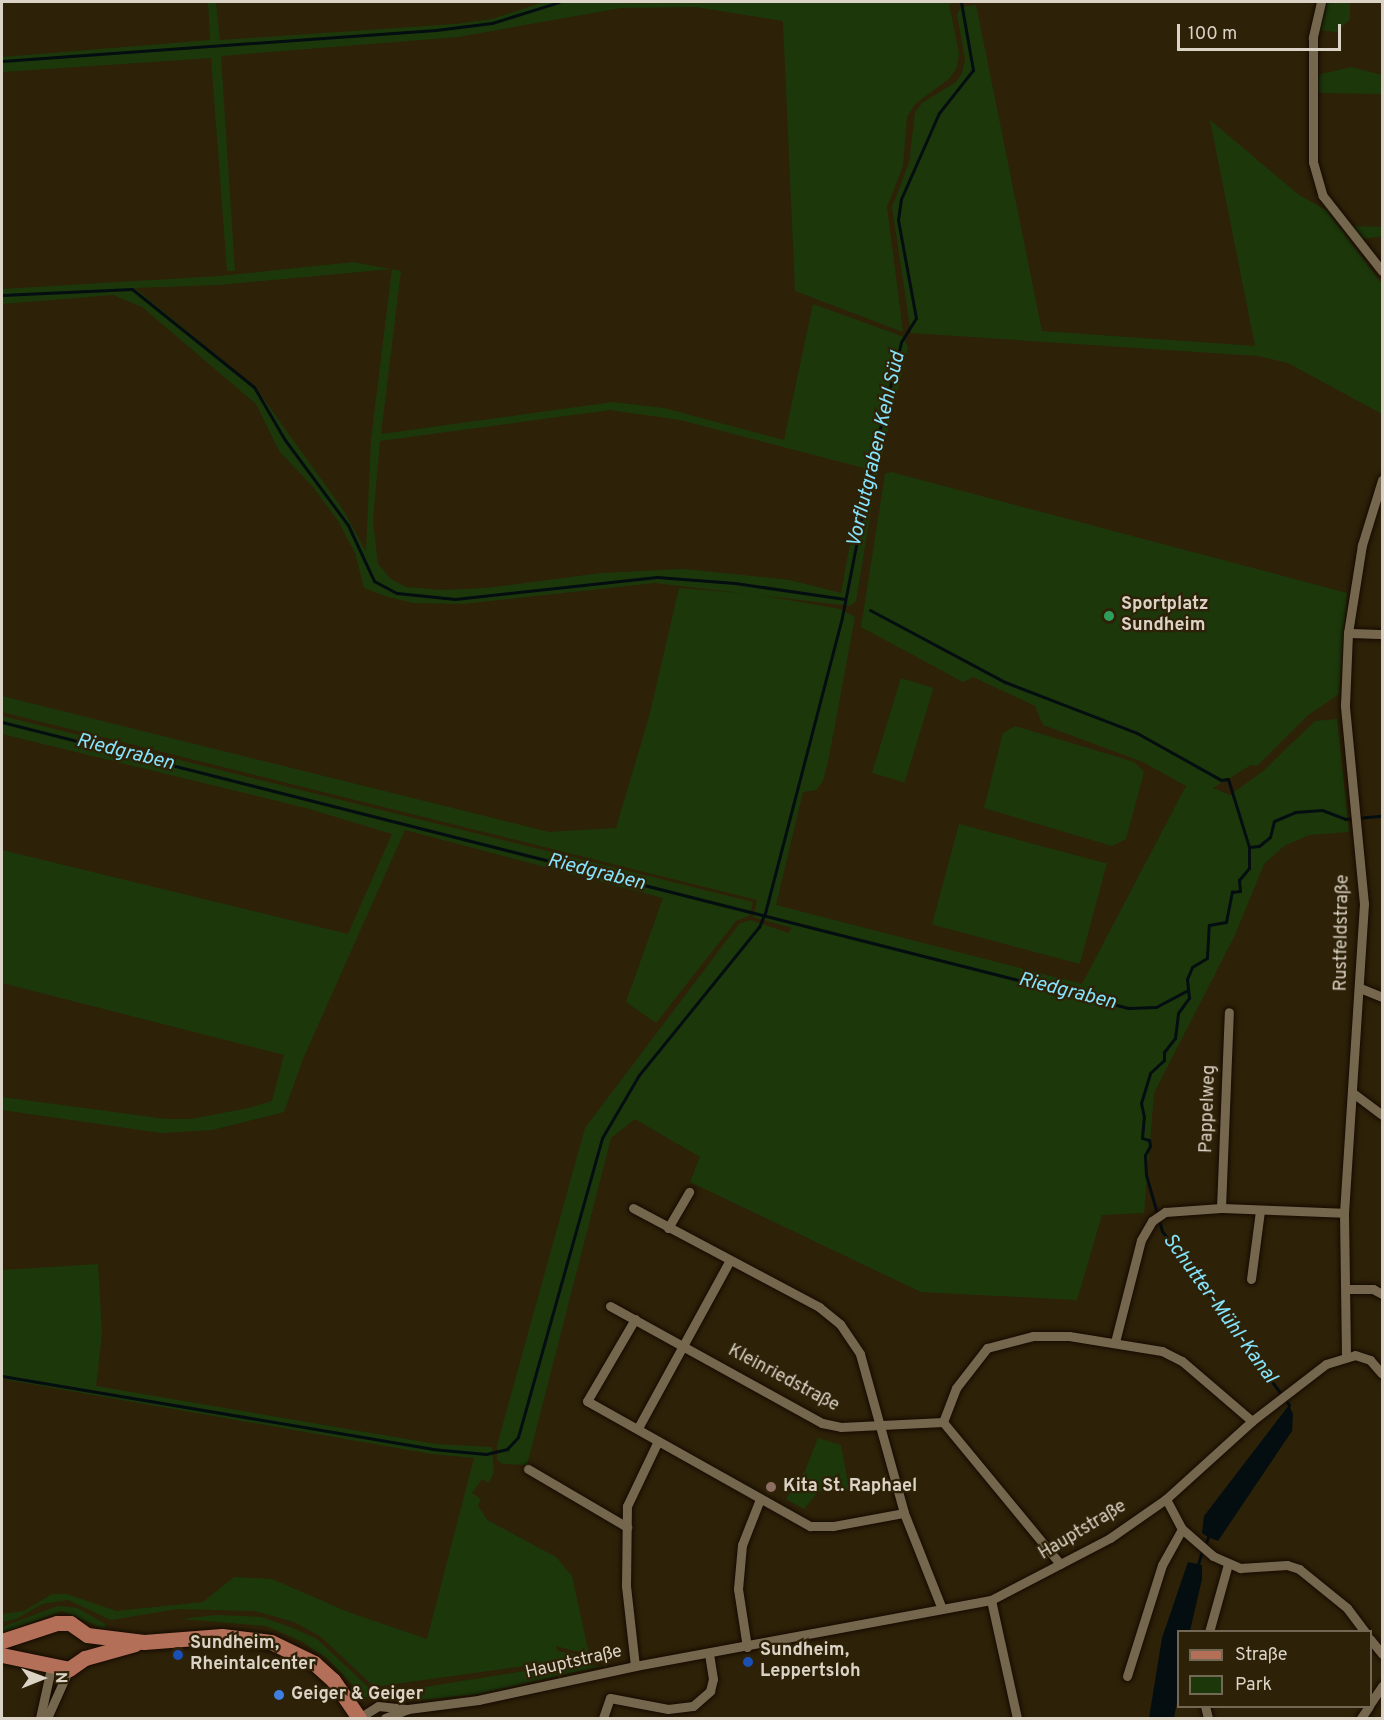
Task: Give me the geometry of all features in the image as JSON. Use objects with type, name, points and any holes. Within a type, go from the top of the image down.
[{"type":"main road","points":[[2,1641],[43,1630],[57,1623],[70,1623],[87,1635],[144,1642]]},
{"type":"main road","points":[[43,1630],[36,1647],[45,1664]]},
{"type":"main road","points":[[85,1658],[87,1635]]},
{"type":"main road","points":[[2,1655],[69,1669],[85,1658],[144,1642],[222,1636],[288,1647],[333,1680],[359,1718]]},
{"type":"street","points":[[1321,2],[1313,38],[1313,162],[1323,195],[1383,271]]},
{"type":"street","name":"Rustfeldstraße","points":[[1346,1356],[1347,1289],[1344,1213],[1364,904],[1358,813],[1345,705],[1348,633],[1362,545],[1383,480]]},
{"type":"street","points":[[1348,633],[1383,634]]},
{"type":"street","points":[[1360,988],[1382,996]]},
{"type":"street","name":"Pappelweg","points":[[1221,1208],[1229,1012]]},
{"type":"street","points":[[1353,1093],[1383,1114]]},
{"type":"street","points":[[668,1228],[689,1192]]},
{"type":"street","points":[[633,1208],[729,1262],[819,1307],[840,1324],[860,1354],[904,1513],[942,1609]]},
{"type":"street","points":[[1115,1342],[1132,1268],[1152,1221],[1165,1212],[1221,1208],[1344,1213]]},
{"type":"street","points":[[1251,1279],[1260,1211]]},
{"type":"street","points":[[638,1428],[729,1262]]},
{"type":"street","points":[[1347,1289],[1373,1289],[1383,1294]]},
{"type":"street","name":"Kleinriedstraße","points":[[610,1306],[822,1423],[841,1427],[943,1422]]},
{"type":"street","points":[[635,1319],[587,1401],[810,1526],[833,1526],[904,1513]]},
{"type":"street","points":[[1060,1564],[943,1422],[956,1388],[987,1348],[996,1344],[1042,1336],[1115,1342],[1162,1351],[1182,1361],[1252,1421]]},
{"type":"street","points":[[1346,1356],[1370,1360],[1383,1374]]},
{"type":"street","name":"Hauptstraße","points":[[359,1718],[378,1706],[408,1709],[478,1700],[635,1666],[991,1600],[1110,1538],[1166,1499],[1252,1421],[1288,1392],[1321,1368],[1346,1356]]},
{"type":"street","points":[[635,1666],[626,1586],[627,1506],[658,1441]]},
{"type":"street","points":[[528,1469],[627,1527]]},
{"type":"street","points":[[747,1647],[739,1578],[742,1545],[760,1499]]},
{"type":"street","points":[[1166,1499],[1182,1529],[1213,1556],[1240,1568],[1287,1565],[1299,1569],[1347,1608],[1364,1630]]},
{"type":"street","points":[[1126,1676],[1162,1565],[1182,1529]]},
{"type":"street","points":[[1210,1630],[1228,1564]]},
{"type":"street","points":[[991,1600],[1017,1719]]},
{"type":"street","points":[[1372,1640],[1383,1654]]},
{"type":"street","points":[[603,1719],[610,1698],[670,1714],[693,1706],[710,1691],[713,1679],[709,1654]]},
{"type":"street","points":[[40,1719],[45,1664]]},
{"type":"street","points":[[47,1719],[69,1669]]},
{"type":"street","points":[[1372,1702],[1383,1686]]},
{"type":"street","name":"Hauptstraße","points":[[385,1719],[408,1709]]},
{"type":"street","points":[[359,1718],[365,1719]]},
{"type":"green space","points":[[208,2],[216,2],[220,40],[455,24],[492,19],[544,2],[963,2],[949,4],[959,53],[957,67],[950,78],[915,104],[907,117],[903,166],[887,207],[903,332],[795,291],[783,21],[696,7],[621,8],[458,37],[221,56],[235,271],[227,271],[211,58],[2,72],[2,57],[210,40]]},
{"type":"green space","points":[[1324,2],[1350,2],[1350,19],[1337,32],[1318,30]]},
{"type":"green space","points":[[976,5],[1042,331],[1255,346],[1210,120],[1299,195],[1326,210],[1382,284],[1382,414],[1288,363],[1258,356],[911,333],[892,207],[909,163],[915,113],[922,103],[956,82],[962,73],[965,59],[957,14],[961,7]]},
{"type":"green space","points":[[1351,67],[1382,75],[1382,94],[1315,93],[1317,75]]},
{"type":"green space","points":[[1352,226],[1382,227],[1382,236],[1363,239]]},
{"type":"green space","points":[[353,262],[391,269],[218,285],[135,288],[255,387],[344,511],[366,552],[371,439],[392,269],[401,271],[381,434],[613,402],[664,408],[784,440],[813,304],[904,337],[908,348],[875,485],[856,601],[850,606],[655,583],[463,604],[413,603],[388,597],[364,588],[355,553],[338,521],[313,487],[279,451],[256,404],[142,307],[113,295],[2,304],[2,289],[220,276]],"holes":[[[610,410],[680,420],[864,468],[841,593],[790,580],[684,569],[601,573],[487,588],[441,590],[406,587],[391,579],[378,564],[373,521],[380,441]]]},
{"type":"green space","points":[[891,472],[1347,593],[1339,694],[1307,716],[1257,766],[1251,765],[1213,788],[1230,795],[1262,772],[1315,721],[1337,719],[1349,832],[1309,835],[1284,846],[1264,864],[1235,935],[1154,1093],[1144,1213],[1102,1215],[1077,1300],[921,1292],[690,1182],[700,1157],[635,1119],[611,1138],[527,1465],[503,1464],[497,1460],[497,1445],[585,1128],[739,924],[750,920],[788,933],[792,928],[753,917],[757,900],[2,712],[2,696],[549,832],[616,828],[649,717],[679,588],[753,594],[840,609],[855,617],[828,762],[823,781],[816,790],[803,792],[776,905],[1082,984],[1186,786],[1143,762],[1043,725],[1035,706],[973,677],[963,682],[861,627],[885,474]]},
{"type":"green space","points":[[901,678],[934,688],[905,783],[872,773]]},
{"type":"green space","points":[[2,716],[753,902],[750,915],[736,921],[656,1023],[626,1002],[663,898],[405,830],[303,1059],[284,1112],[212,1130],[161,1133],[2,1110],[2,1097],[166,1119],[191,1119],[249,1108],[272,1101],[284,1055],[2,983],[2,850],[348,934],[392,834],[306,808],[2,734]]},
{"type":"green space","points":[[1015,726],[1134,762],[1144,772],[1126,839],[1112,846],[984,808],[1003,733]]},
{"type":"green space","points":[[959,824],[1107,864],[1080,964],[932,924]]},
{"type":"green space","points":[[98,1264],[102,1333],[96,1386],[435,1444],[492,1447],[494,1472],[489,1483],[482,1479],[472,1493],[481,1499],[478,1505],[487,1520],[556,1557],[572,1576],[591,1663],[582,1653],[556,1646],[557,1651],[578,1655],[584,1663],[568,1660],[380,1686],[371,1684],[320,1636],[294,1622],[255,1611],[177,1609],[111,1620],[68,1600],[42,1604],[16,1619],[2,1622],[2,1614],[24,1611],[52,1594],[67,1594],[116,1611],[203,1602],[234,1577],[272,1579],[348,1612],[427,1639],[474,1458],[431,1454],[2,1379],[2,1270]]},
{"type":"green space","points":[[818,1438],[841,1445],[849,1489],[818,1492],[804,1509],[786,1499],[805,1471]]},
{"type":"green space","points":[[58,1606],[77,1608],[105,1624],[105,1629],[62,1611],[2,1633],[2,1627]]},
{"type":"green space","points":[[216,1615],[261,1617],[293,1628],[317,1639],[369,1688],[399,1692],[402,1699],[364,1697],[328,1659],[301,1641],[266,1626],[182,1619]]},
{"type":"green space","points":[[568,1664],[601,1666],[477,1694],[423,1700],[411,1696],[413,1689]]},
{"type":"shaded area","points":[[1289,1405],[1293,1414],[1292,1431],[1218,1541],[1208,1537],[1202,1533],[1204,1516]]},
{"type":"shaded area","points":[[1188,1562],[1202,1565],[1202,1579],[1190,1630],[1177,1630],[1177,1702],[1174,1718],[1149,1718],[1162,1638]]},
{"type":"waterway","points":[[2,61],[436,30],[492,23],[559,2]]},
{"type":"waterway","name":"Vorflutgraben Kehl Süd","points":[[2,1376],[432,1449],[486,1454],[507,1449],[518,1437],[602,1138],[639,1075],[759,927],[765,913],[842,617],[875,449],[901,342],[916,318],[898,220],[901,199],[939,113],[973,70],[961,2]]},
{"type":"waterway","points":[[2,295],[132,289],[254,387],[285,440],[348,525],[374,581],[397,593],[455,599],[657,577],[735,583],[845,599]]},
{"type":"waterway","points":[[870,610],[1005,682],[1137,733],[1221,780],[1228,779],[1249,847]]},
{"type":"waterway","name":"Riedgraben","points":[[2,722],[1128,1008],[1156,1007],[1188,990]]},
{"type":"waterway","name":"Schutter-Mühl-Kanal","points":[[1289,1405],[1162,1231],[1146,1175],[1145,1155],[1150,1146],[1149,1140],[1142,1138],[1144,1117],[1141,1103],[1150,1073],[1164,1060],[1164,1052],[1175,1038],[1178,1013],[1189,998],[1187,979],[1192,967],[1207,958],[1209,925],[1226,922],[1232,892],[1240,891],[1239,880],[1249,868],[1249,847],[1259,846],[1270,837],[1274,821],[1295,812],[1322,810],[1345,819],[1382,816]]},
{"type":"waterway","points":[[1205,1545],[1208,1537]]},
{"type":"waterway","points":[[1198,1564],[1202,1551]]},
{"type":"place","name":"Sportplatz Sundheim","points":[[1109,616]]},
{"type":"place","name":"Kita St. Raphael","points":[[771,1487]]},
{"type":"place","name":"Sundheim, Rheintalcenter","points":[[178,1655]]},
{"type":"place","name":"Sundheim, Leppertsloh","points":[[748,1662]]},
{"type":"place","name":"Geiger & Geiger","points":[[279,1695]]}]
